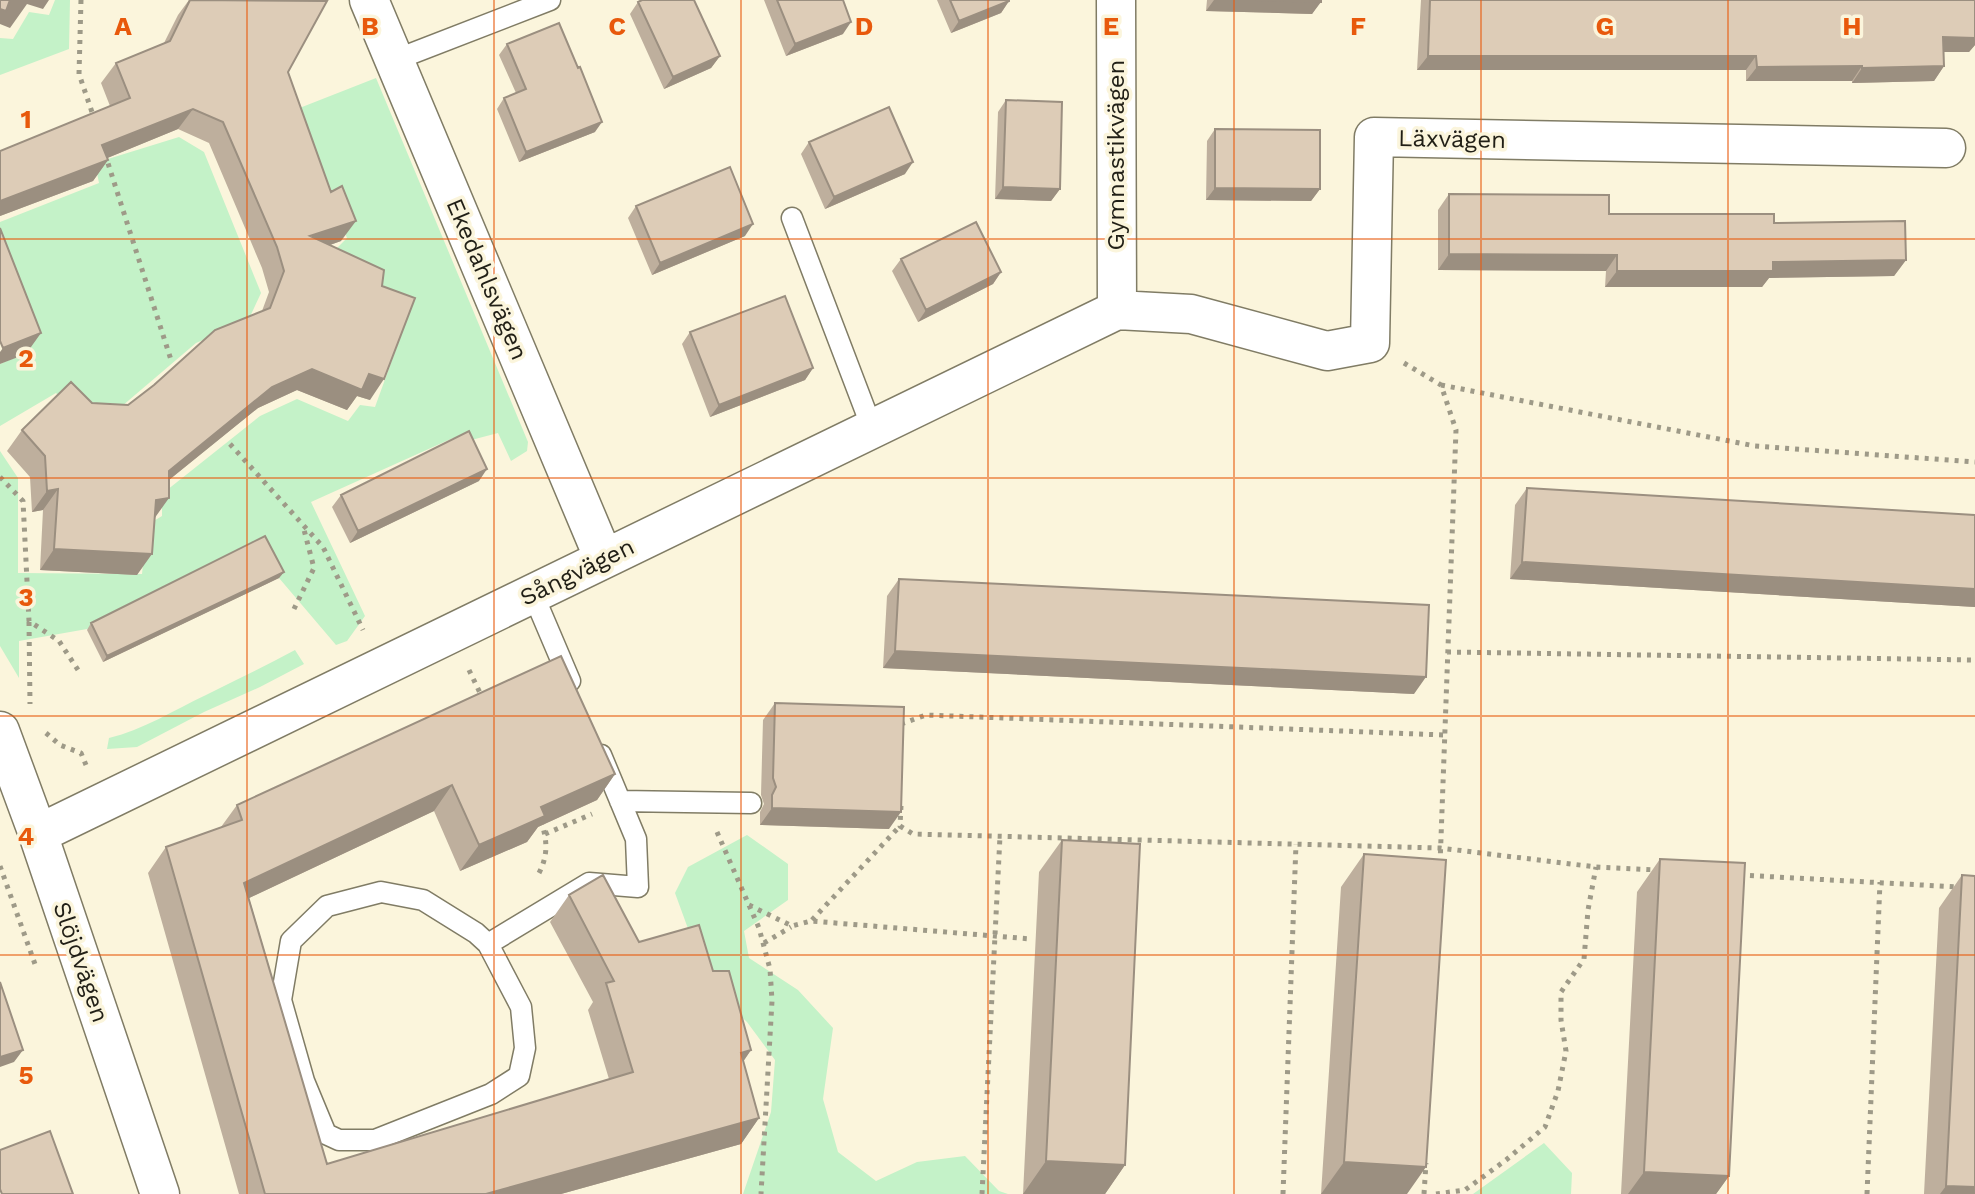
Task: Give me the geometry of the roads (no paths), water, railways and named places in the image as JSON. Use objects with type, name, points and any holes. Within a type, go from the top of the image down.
[{"type":"street","name":"Ekedahlsvägen","points":[[369,0],[604,559]]},
{"type":"street","name":"Gymnastikvägen","points":[[1116,0],[1117,310]]},
{"type":"street","name":"Läxvägen","points":[[1117,310],[1191,314],[1327,351],[1370,343],[1374,137],[1946,148]]},
{"type":"street","name":"Sångvägen","points":[[38,834],[1117,310]]},
{"type":"street","name":"Slöjdvägen","points":[[0,731],[160,1194]]},
{"type":"lane","points":[[395,60],[550,0]]},
{"type":"lane","points":[[792,218],[872,428]]},
{"type":"lane","points":[[533,594],[580,705]]},
{"type":"lane","points":[[488,944],[589,883],[638,887],[636,839],[592,733]]},
{"type":"lane","points":[[620,801],[751,803]]},
{"type":"lane","points":[[381,892],[423,900],[488,944],[521,1007],[525,1048],[519,1076],[491,1094],[375,1140],[339,1140],[326,1134],[304,1081],[281,1000],[291,941],[327,906],[381,892]]}]
